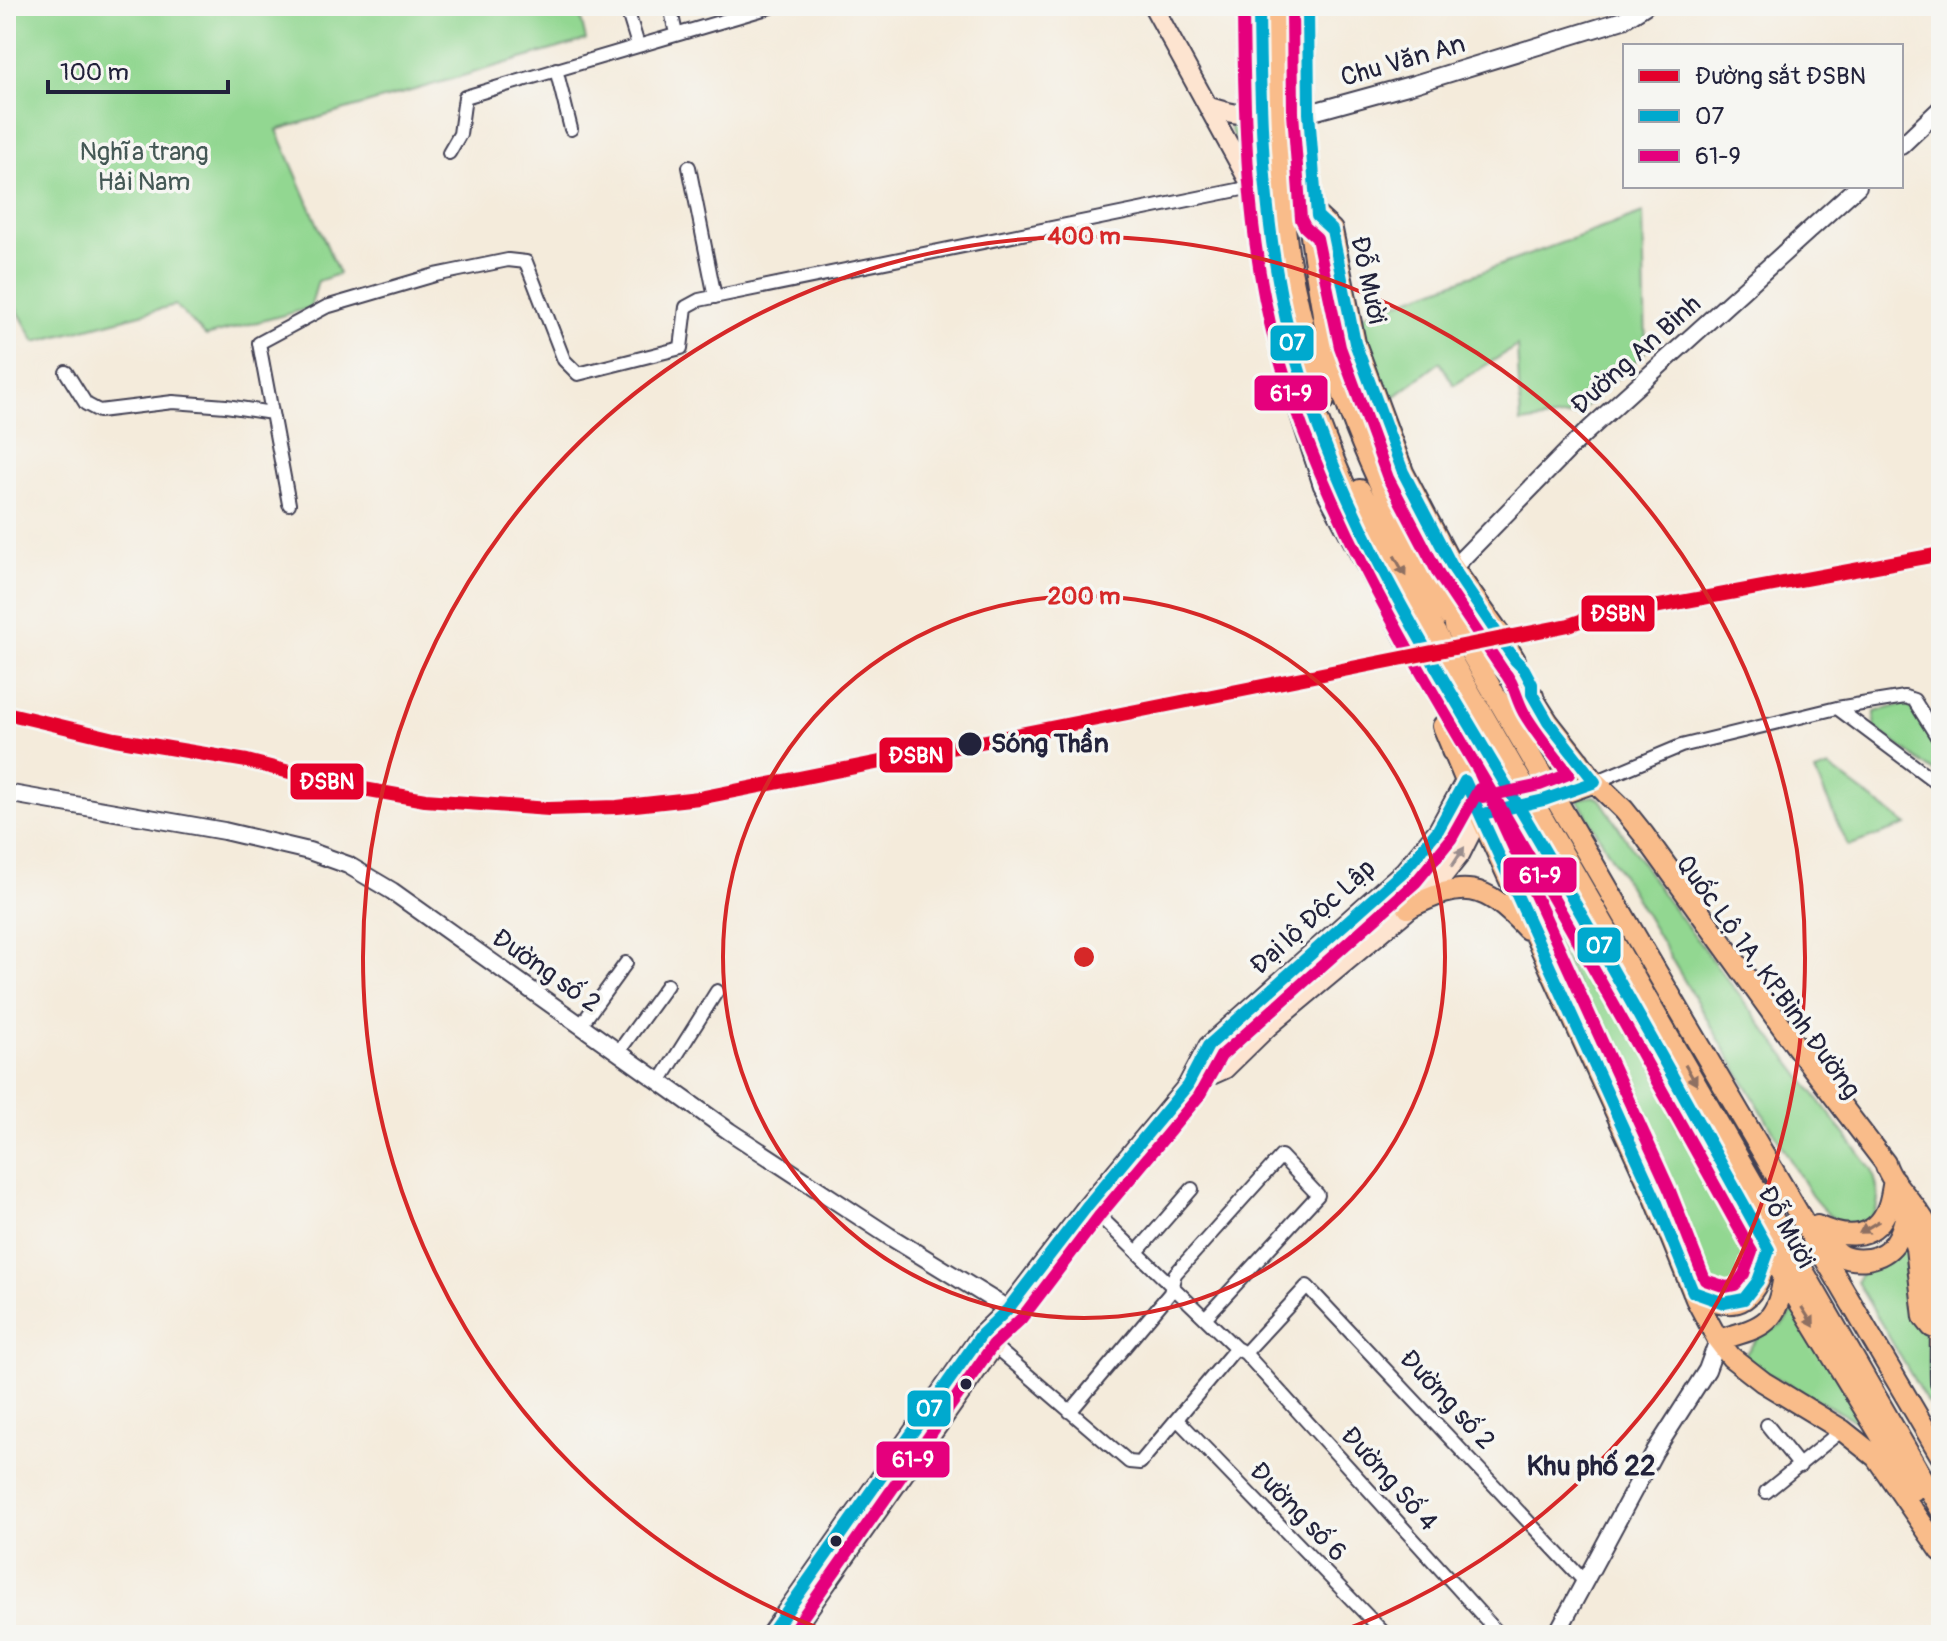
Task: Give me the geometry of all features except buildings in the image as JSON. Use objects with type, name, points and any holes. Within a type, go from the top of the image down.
[{"type":"highway","points":[[1259,6],[1288,251],[1300,311],[1332,427],[1370,511],[1436,631]]},
{"type":"highway","points":[[1274,6],[1269,106],[1270,220],[1277,278],[1292,344],[1326,446],[1371,547],[1436,631]]},
{"type":"highway","name":"Đỗ Mười","points":[[1296,6],[1305,114]]},
{"type":"highway","name":"Đỗ Mười","points":[[1308,6],[1301,163],[1308,228],[1332,360],[1373,472],[1400,529],[1436,631],[1778,1248],[1941,1510]]},
{"type":"highway","points":[[1305,114],[1317,216]]},
{"type":"highway","name":"Đỗ Mười","points":[[1317,216],[1332,230],[1355,343],[1403,472],[1453,568],[1499,633],[1515,660],[1517,672],[1552,727],[1595,782],[1644,835],[1885,1163],[1891,1177]]},
{"type":"highway","name":"Đỗ Mười","points":[[1317,216],[1336,318],[1372,433],[1405,507],[1436,631],[1635,922],[1941,1456]]},
{"type":"highway","points":[[1533,695],[1443,726],[1480,815],[1655,1198],[1693,1292],[1718,1340],[1731,1357],[1763,1382],[1842,1430],[1876,1457],[1941,1551]]},
{"type":"highway","points":[[1452,751],[1552,727]]},
{"type":"highway","points":[[1465,781],[1567,766],[1579,761]]},
{"type":"highway","points":[[1480,815],[1544,800],[1595,782]]},
{"type":"highway","points":[[1408,908],[1445,891],[1473,890],[1486,894],[1514,916],[1538,941]]},
{"type":"highway","points":[[1891,1177],[1916,1248],[1924,1317],[1932,1327],[1941,1330]]},
{"type":"highway","points":[[1809,1222],[1844,1236],[1868,1230],[1887,1211],[1891,1177]]},
{"type":"highway","points":[[1891,1177],[1916,1207],[1933,1241],[1940,1288],[1941,1383]]},
{"type":"highway","points":[[1828,1245],[1846,1258],[1862,1260],[1881,1256],[1891,1249],[1899,1237],[1906,1213]]},
{"type":"highway","name":"Đỗ Mười","points":[[1809,1222],[1828,1245],[1941,1436]]},
{"type":"highway","points":[[1693,1292],[1724,1305],[1738,1302],[1749,1296],[1778,1248]]},
{"type":"highway","points":[[1718,1340],[1752,1331],[1769,1320],[1782,1299],[1784,1277],[1778,1248]]},
{"type":"highway","name":"Đỗ Mười","points":[[1784,1277],[1941,1534]]},
{"type":"main road","points":[[1153,6],[1288,251]]},
{"type":"main road","points":[[1210,107],[1244,116],[1269,106]]},
{"type":"main road","name":"Đại lộ Độc Lập","points":[[770,1635],[981,1335],[1008,1309],[1088,1205],[1187,1086],[1208,1046],[1415,860],[1438,830],[1465,781]]},
{"type":"main road","name":"Đại lộ Độc Lập","points":[[1187,1086],[1225,1069],[1269,1026],[1432,890],[1452,868],[1480,815]]},
{"type":"main road","name":"Đại lộ Độc Lập","points":[[790,1635],[994,1346],[1008,1309]]},
{"type":"street","points":[[626,6],[638,45]]},
{"type":"street","points":[[670,6],[676,34]]},
{"type":"street","points":[[449,153],[460,134],[465,97],[774,6]]},
{"type":"street","name":"Chu Văn An","points":[[1305,114],[1623,20],[1645,6]]},
{"type":"street","points":[[556,69],[571,129]]},
{"type":"street","points":[[1903,144],[1941,108]]},
{"type":"street","points":[[689,167],[715,297]]},
{"type":"street","points":[[289,504],[259,343],[326,307],[435,275],[508,260],[526,262],[564,360],[578,374],[681,348],[686,307],[699,300],[1252,187]]},
{"type":"street","name":"Đường An Bình","points":[[1453,568],[1583,435],[1856,188]]},
{"type":"street","points":[[66,372],[86,404],[99,411],[173,402],[272,413]]},
{"type":"street","points":[[1595,782],[1681,746],[1837,708],[1905,697],[1914,700],[1941,743]]},
{"type":"street","points":[[1837,708],[1941,786]]},
{"type":"street","name":"Đường số 2","points":[[6,793],[224,831],[333,858],[392,891],[763,1153],[1008,1309]]},
{"type":"street","points":[[581,1025],[626,963]]},
{"type":"street","points":[[619,1051],[667,985]]},
{"type":"street","points":[[661,1080],[717,991]]},
{"type":"street","points":[[1070,1412],[1170,1293],[1175,1274],[1281,1156],[1318,1195],[1206,1317]]},
{"type":"street","points":[[1137,1252],[1192,1189]]},
{"type":"street","name":"Đường Số 4","points":[[1088,1205],[1241,1350],[1500,1635]]},
{"type":"street","name":"Đường số 2","points":[[1241,1350],[1307,1286],[1584,1581]]},
{"type":"street","points":[[1556,1635],[1655,1451],[1707,1370],[1718,1340]]},
{"type":"street","points":[[994,1346],[1129,1462],[1140,1463],[1241,1350]]},
{"type":"street","name":"Đường số 6","points":[[1178,1420],[1386,1635]]},
{"type":"street","points":[[1767,1425],[1800,1466]]},
{"type":"street","points":[[1766,1492],[1842,1430]]},
{"type":"green space","name":"Nghĩa trang Hải Nam","points":[[6,6],[578,6],[586,40],[277,130],[339,274],[318,281],[310,308],[206,336],[175,305],[35,342],[6,289]]},
{"type":"green space","points":[[1257,118],[1258,186],[1230,128],[1232,122]]},
{"type":"green space","points":[[1643,213],[1646,351],[1576,415],[1521,423],[1517,346],[1454,385],[1440,362],[1385,404],[1358,317]]},
{"type":"green space","points":[[1904,704],[1914,711],[1941,752],[1941,777],[1874,727],[1875,712]]},
{"type":"green space","points":[[1829,767],[1907,825],[1848,846],[1815,772]]},
{"type":"green space","points":[[1594,796],[1600,799],[1664,896],[1872,1170],[1878,1201],[1873,1215],[1867,1220],[1853,1224],[1841,1222],[1827,1213],[1811,1195],[1577,799]]},
{"type":"green space","points":[[1513,814],[1718,1167],[1755,1242],[1761,1271],[1736,1295],[1716,1288],[1701,1274],[1618,1071],[1500,824],[1502,818]]},
{"type":"green space","points":[[1911,1238],[1931,1335],[1932,1403],[1928,1404],[1857,1282],[1860,1274],[1893,1257]]},
{"type":"green space","points":[[1797,1306],[1871,1429],[1759,1369],[1744,1356],[1758,1337],[1782,1325]]},
{"type":"rail line","name":"ĐSBN","points":[[6,713],[115,739],[247,761],[336,784],[425,800],[549,809],[617,807],[699,798],[1583,620],[1941,554]]},
{"type":"transit line","name":"61-9","points":[[1243,6],[1246,135],[1258,263],[1276,347],[1296,412],[1348,535],[1410,653],[1573,932],[1752,1252],[1744,1274],[1735,1285],[1726,1287],[1705,1280],[1670,1191],[1480,774]]},
{"type":"transit line","name":"07","points":[[1259,6],[1262,132],[1274,258],[1291,340],[1310,404],[1361,528],[1424,646],[1588,926],[1769,1250],[1758,1281],[1744,1299],[1724,1303],[1693,1292],[1655,1198],[1465,781]]},
{"type":"transit line","name":"61-9","points":[[1292,6],[1293,113],[1301,219],[1317,238],[1340,347],[1388,478],[1439,575],[1510,680],[1529,721],[1569,774],[1540,785],[1483,797]]},
{"type":"transit line","name":"07","points":[[1308,6],[1309,113],[1317,216],[1332,230],[1355,343],[1403,472],[1453,568],[1524,669],[1532,684],[1532,694],[1548,722],[1595,782],[1544,800],[1487,813]]},
{"type":"transit line","name":"07","points":[[770,1635],[981,1335],[1008,1309],[1088,1205],[1187,1086],[1208,1046],[1404,871],[1438,830],[1465,781]]},
{"type":"transit line","name":"61-9","points":[[790,1635],[993,1345],[1021,1319],[1100,1215],[1199,1096],[1221,1056],[1416,882],[1451,839],[1479,789]]},
{"type":"place","name":"Sóng Thần","points":[[970,744]]},
{"type":"district","name":"Khu phố 22","points":[[1591,1466]]}]
